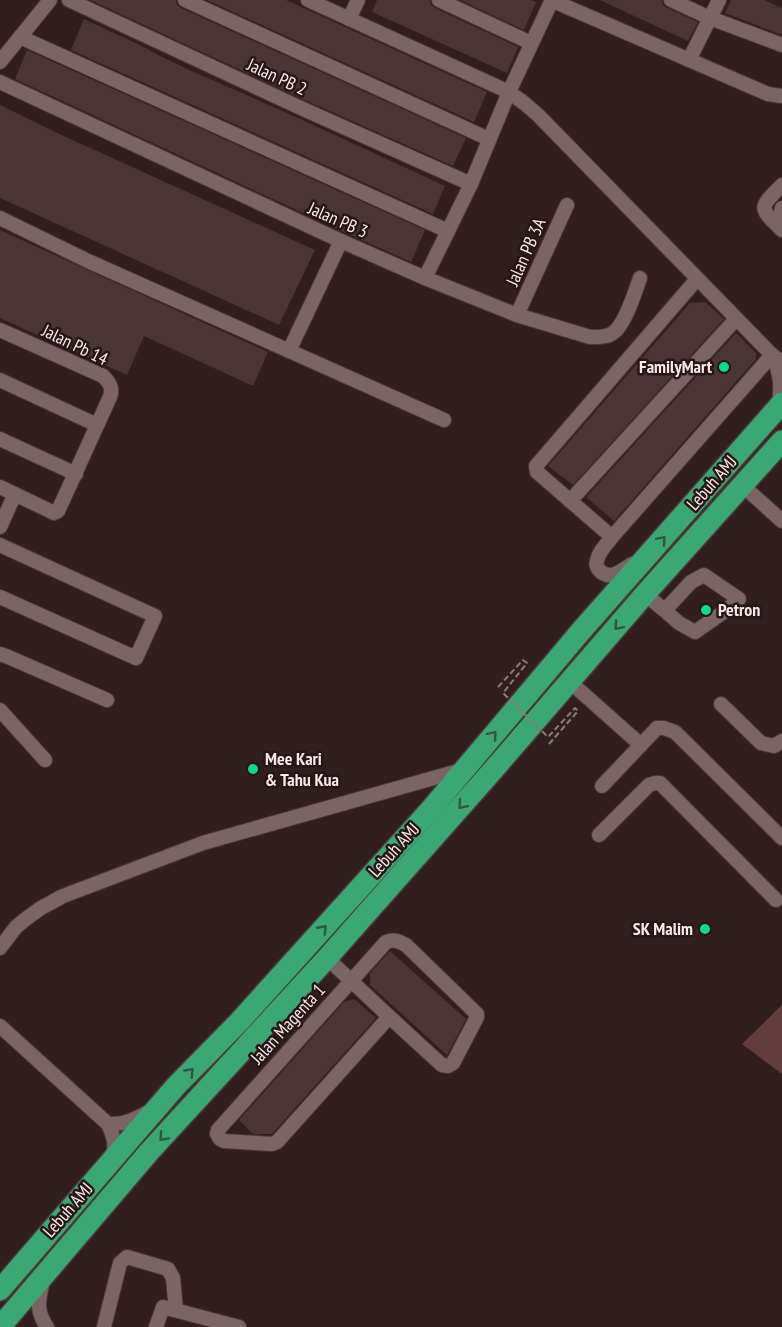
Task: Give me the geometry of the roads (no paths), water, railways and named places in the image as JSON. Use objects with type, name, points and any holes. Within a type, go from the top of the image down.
[{"type":"highway","name":"Lebuh AMJ","points":[[0,1290],[163,1101],[276,981],[410,832],[581,631],[780,406]]},
{"type":"highway","name":"Lebuh AMJ","points":[[0,1327],[148,1152],[327,958],[782,441]]},
{"type":"street","points":[[0,62],[50,0]]},
{"type":"street","name":"Jalan PB 2","points":[[69,0],[303,110],[471,184]]},
{"type":"street","points":[[185,0],[489,139]]},
{"type":"street","points":[[309,0],[509,92],[538,115],[777,359],[780,376],[780,406]]},
{"type":"street","points":[[349,19],[358,0]]},
{"type":"street","points":[[439,0],[531,43]]},
{"type":"street","points":[[424,278],[471,184],[509,92],[551,0],[768,94],[782,96]]},
{"type":"street","points":[[671,0],[710,18],[782,45]]},
{"type":"street","points":[[689,60],[719,0]]},
{"type":"street","points":[[20,37],[448,231]]},
{"type":"street","name":"Jalan PB 3","points":[[0,82],[341,241],[424,278],[518,315],[590,337],[602,338],[612,334],[621,325],[640,278]]},
{"type":"street","points":[[782,185],[765,201],[763,207],[766,214],[782,230]]},
{"type":"street","name":"Jalan PB 3A","points":[[518,315],[567,205]]},
{"type":"street","points":[[782,208],[780,215],[782,220]]},
{"type":"street","points":[[0,218],[88,261],[444,420]]},
{"type":"street","points":[[289,351],[341,241]]},
{"type":"street","points":[[612,537],[537,472],[536,466],[697,279]]},
{"type":"street","points":[[570,501],[736,319]]},
{"type":"street","name":"Jalan Pb 14","points":[[0,330],[103,376],[109,382],[112,391],[58,511],[54,513],[15,494]]},
{"type":"street","points":[[642,563],[632,564],[615,575],[604,574],[600,571],[597,560],[612,537],[777,359]]},
{"type":"street","points":[[0,380],[97,425]]},
{"type":"street","points":[[0,439],[76,474]]},
{"type":"street","points":[[742,485],[782,521]]},
{"type":"street","points":[[0,487],[15,494],[0,527]]},
{"type":"street","points":[[0,545],[155,616],[136,658],[0,598]]},
{"type":"street","points":[[645,594],[679,623],[694,632],[740,599],[704,575],[691,582],[667,608],[663,609]]},
{"type":"street","points":[[0,654],[107,700]]},
{"type":"street","points":[[569,681],[641,745]]},
{"type":"street","points":[[721,704],[761,743],[774,746],[782,741]]},
{"type":"street","points":[[0,710],[45,760]]},
{"type":"street","points":[[602,786],[657,728],[664,728],[675,732],[782,838]]},
{"type":"street","points":[[0,948],[16,927],[63,896],[203,843],[464,770]]},
{"type":"street","points":[[599,835],[649,785],[660,783],[776,900]]},
{"type":"street","name":"Jalan Magenta 1","points":[[398,941],[405,945],[477,1014],[477,1017],[453,1063],[448,1066],[442,1065],[389,1017],[277,1142],[272,1144],[220,1139],[217,1134],[218,1130],[350,980],[386,942],[398,941]]},
{"type":"street","points":[[327,958],[389,1017]]},
{"type":"street","points":[[0,1026],[108,1124],[115,1143],[111,1162]]},
{"type":"street","points":[[108,1124],[118,1125],[128,1122],[147,1113],[163,1101]]},
{"type":"street","points":[[104,1327],[120,1263],[127,1257],[168,1269],[173,1278],[177,1310]]},
{"type":"street","points":[[44,1276],[38,1307],[44,1326]]},
{"type":"street","points":[[156,1327],[163,1307],[239,1327]]},
{"type":"place","name":"FamilyMart","points":[[724,367]]},
{"type":"place","name":"Petron","points":[[706,610]]},
{"type":"place","name":"Mee Kari & Tahu Kua","points":[[253,769]]},
{"type":"place","name":"SK Malim","points":[[705,929]]}]
